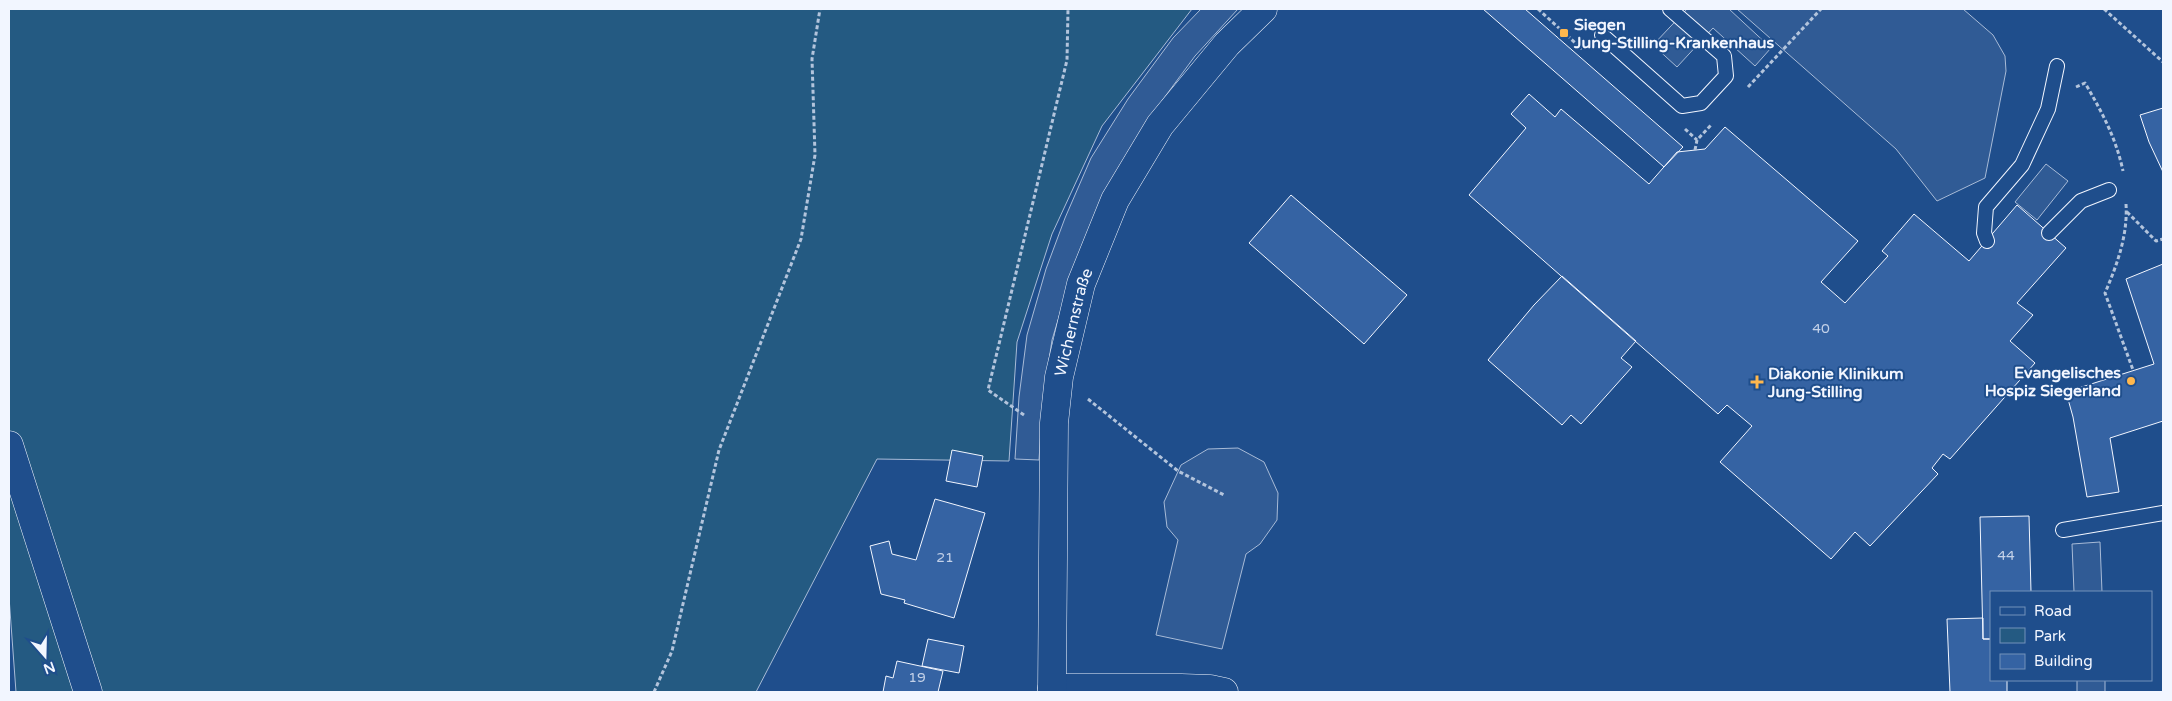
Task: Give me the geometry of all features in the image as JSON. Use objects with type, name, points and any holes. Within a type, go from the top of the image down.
[{"type":"street","name":"Wichernstraße","points":[[1052,690],[1054,435],[1059,377],[1081,284],[1115,200],[1160,125],[1227,44],[1263,9]]},
{"type":"street","points":[[9,445],[88,692]]},
{"type":"street","points":[[1052,690],[1210,688],[1224,692]]},
{"type":"lane","points":[[1602,35],[1682,106],[1701,103],[1726,76],[1724,56],[1670,9]]},
{"type":"lane","points":[[1987,242],[1984,233],[1986,207],[2022,165],[2048,109],[2057,66]]},
{"type":"lane","points":[[2049,233],[2081,201],[2109,190]]},
{"type":"lane","points":[[2063,530],[2163,513]]},
{"type":"path","points":[[654,692],[672,651],[719,450],[801,239],[815,155],[812,59],[820,9]]},
{"type":"path","points":[[1054,435],[988,390],[1067,60],[1068,9]]},
{"type":"path","points":[[1777,56],[1821,9]]},
{"type":"path","points":[[2104,9],[2163,62]]},
{"type":"path","points":[[1695,150],[1697,140]]},
{"type":"path","points":[[2127,212],[2156,241],[2163,238]]},
{"type":"path","points":[[2105,293],[2133,370]]},
{"type":"path","points":[[1059,377],[1178,471],[1224,495]]},
{"type":"green space","points":[[9,9],[1192,9],[1102,126],[1052,234],[1017,342],[1009,461],[877,459],[756,692],[16,692],[9,597]]},
{"type":"shaded area","points":[[1201,9],[1238,9],[1195,56],[1150,117],[1070,280],[1052,340],[1043,400],[1039,460],[1015,459],[1019,397],[1027,335],[1046,269],[1065,218],[1091,158],[1128,99],[1173,38]]},
{"type":"shaded area","points":[[1687,9],[1729,9],[1771,48],[1755,66],[1713,28],[1677,67],[1653,45]]},
{"type":"shaded area","points":[[1737,9],[1963,9],[1993,35],[2005,56],[2006,71],[1985,178],[1937,201],[1896,149]]},
{"type":"shaded area","points":[[2046,164],[2068,181],[2037,220],[2015,202]]},
{"type":"shaded area","points":[[1238,448],[1264,462],[1278,493],[1277,520],[1260,544],[1246,554],[1222,649],[1156,635],[1178,540],[1167,527],[1164,502],[1181,465],[1208,449]]},
{"type":"shaded area","points":[[2100,542],[2102,591],[2074,591],[2072,544]]},
{"type":"shaded area","points":[[2077,681],[2105,681],[2105,692],[2077,692]]},
{"type":"building","points":[[1483,9],[1525,9],[1683,147],[1664,167]]},
{"type":"building","points":[[1529,94],[1555,117],[1561,109],[1649,184],[1677,152],[1705,149],[1725,127],[1858,241],[1821,282],[1845,303],[1888,256],[1882,251],[1914,214],[1969,261],[2017,205],[2066,248],[2017,303],[2033,315],[2010,341],[2035,363],[1950,459],[1943,454],[1932,468],[1938,474],[1870,546],[1855,532],[1831,559],[1720,462],[1752,426],[1727,405],[1718,414],[1469,195],[1526,128],[1511,114]]},
{"type":"building","points":[[2163,108],[2163,172],[2149,142],[2140,115]]},
{"type":"building","points":[[1291,195],[1407,295],[1364,344],[1249,243]]},
{"type":"building","name":"Evangelisches Hospiz Siegerland","points":[[2163,264],[2163,421],[2110,438],[2119,492],[2087,497],[2073,417],[2066,392],[2154,364],[2126,279]]},
{"type":"building","points":[[1562,276],[1636,341],[1621,358],[1632,367],[1581,424],[1571,415],[1562,425],[1488,360],[1534,305]]},
{"type":"building","points":[[952,450],[983,456],[977,487],[946,481]]},
{"type":"building","points":[[935,499],[985,513],[954,618],[904,603],[905,600],[881,594],[870,546],[889,541],[892,554],[916,560]]},
{"type":"building","points":[[2029,516],[2031,591],[1990,591],[1990,639],[1983,639],[1980,517]]},
{"type":"building","points":[[1983,618],[1983,639],[1990,639],[1990,681],[2007,681],[2007,692],[1950,692],[1947,619]]},
{"type":"building","points":[[928,639],[964,646],[959,673],[922,666]]},
{"type":"building","points":[[897,661],[943,671],[938,692],[883,692],[886,676],[893,678]]},
{"type":"place","name":"Siegen Jung-Stilling-Krankenhaus","points":[[1564,33]]},
{"type":"place","name":"Evangelisches Hospiz Siegerland","points":[[2131,381]]},
{"type":"place","name":"Diakonie Klinikum Jung-Stilling","points":[[1757,382]]}]
